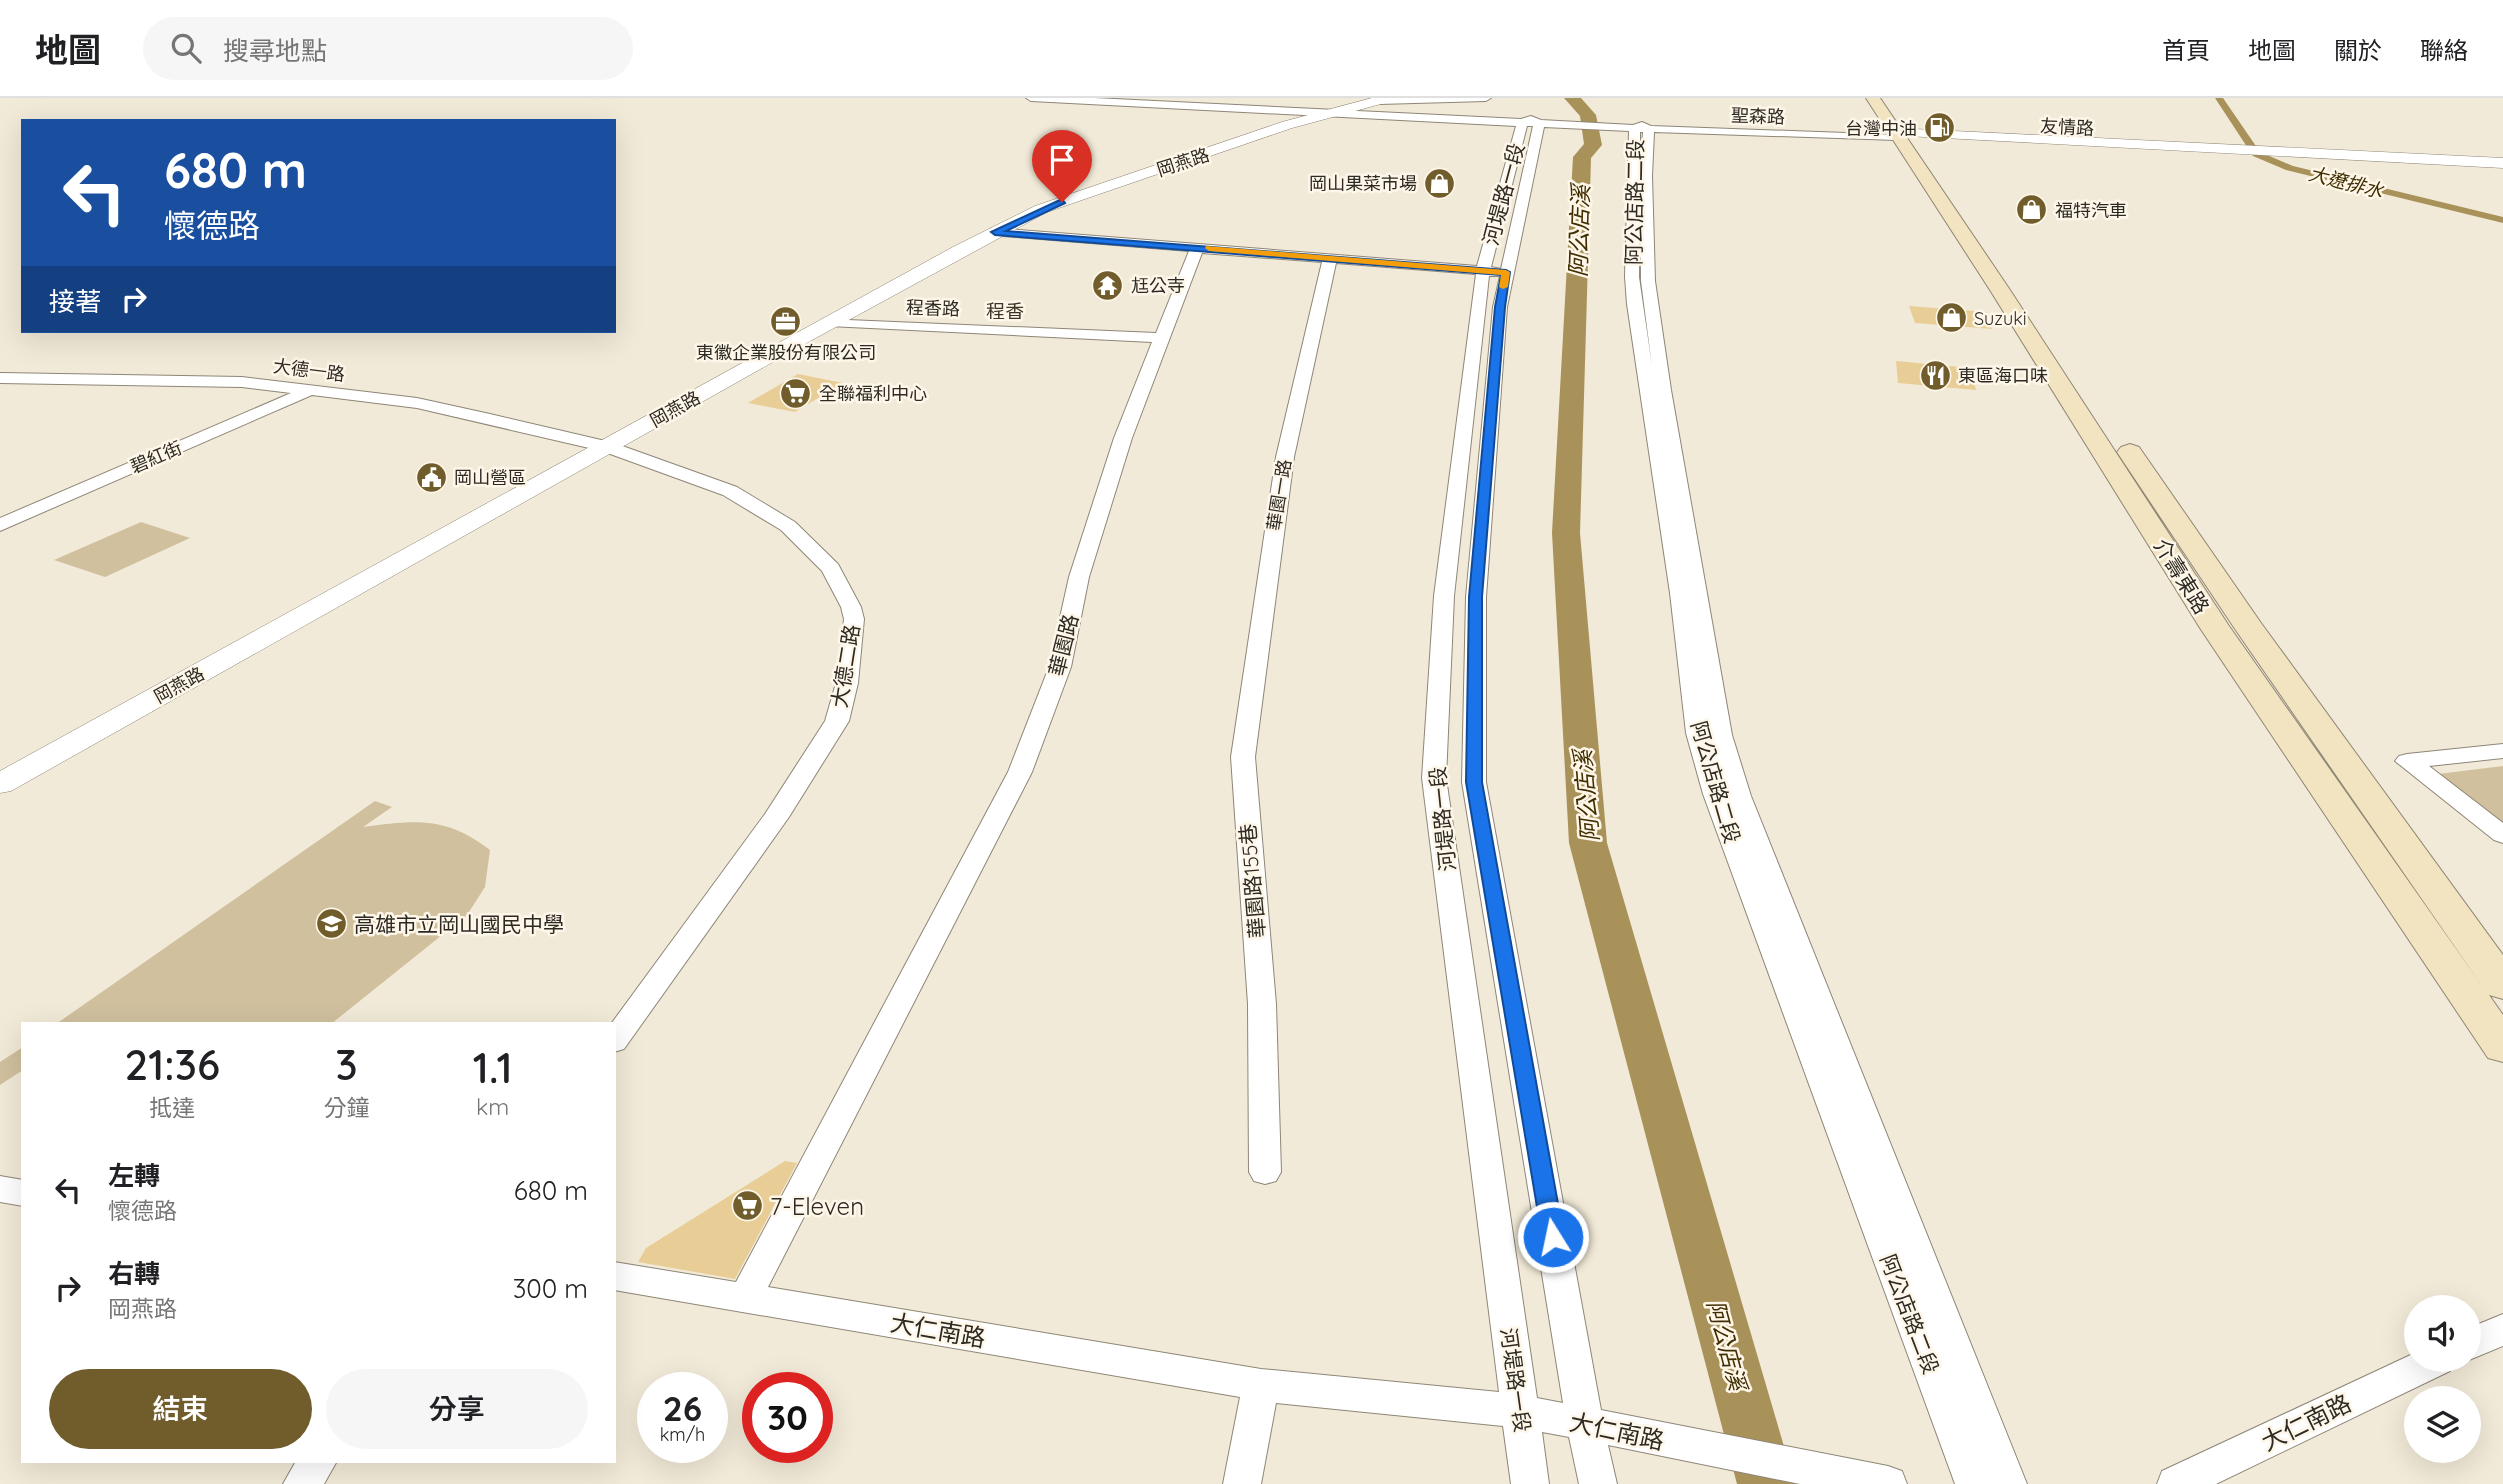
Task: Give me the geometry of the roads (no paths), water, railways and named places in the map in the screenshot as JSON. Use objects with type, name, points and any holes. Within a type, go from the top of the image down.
[{"type":"main road","name":"介壽東路","points":[[1873,98],[1904,135],[2503,985]]},
{"type":"main road","name":"介壽東路","points":[[1890,98],[1904,135],[2215,628],[2503,1047]]},
{"type":"main road","points":[[2215,628],[2250,629]]},
{"type":"street","name":"聖森路","points":[[1031,98],[1635,127],[1904,135]]},
{"type":"street","name":"聖森路","points":[[1139,98],[1349,108],[1539,122]]},
{"type":"street","name":"岡燕路","points":[[0,785],[829,322],[1041,209],[1287,125],[1349,108],[1383,100],[1486,98]]},
{"type":"street","name":"河堤路一段","points":[[1530,1484],[1434,778],[1444,596],[1494,272],[1539,122]]},
{"type":"street","name":"阿公店路二段","points":[[1635,127],[1632,264],[1634,304],[1680,593],[1698,733],[1715,794],[1748,884],[1974,1484]]},
{"type":"street","name":"阿公店路二段","points":[[1635,127],[1646,176],[1648,281],[1720,735],[1739,796],[2008,1484]]},
{"type":"street","name":"友情路","points":[[1904,135],[2503,166]]},
{"type":"street","points":[[995,232],[1494,272]]},
{"type":"street","name":"華園路","points":[[745,1298],[1020,772],[1060,667],[1079,577],[1123,438],[1197,247]]},
{"type":"street","name":"華園一路","points":[[1242,757],[1285,457],[1329,258]]},
{"type":"street","name":"河堤路一段","points":[[1494,272],[1500,307],[1476,597],[1474,782],[1585,1425],[1598,1484]]},
{"type":"street","name":"程香路","points":[[829,322],[1163,338]]},
{"type":"street","name":"大德一路","points":[[0,378],[242,382],[417,403],[608,447]]},
{"type":"street","name":"碧紅街","points":[[0,524],[311,390]]},
{"type":"street","name":"大德二路","points":[[608,447],[730,491],[788,526],[831,568],[851,607],[854,619],[847,683],[836,721],[776,817],[616,1039]]},
{"type":"street","points":[[2503,751],[2407,761],[2503,835]]},
{"type":"street","name":"華園路155巷","points":[[1242,757],[1262,1004],[1265,1172]]},
{"type":"street","points":[[0,1189],[21,1193]]},
{"type":"street","name":"大仁南路","points":[[616,1276],[1261,1385],[1521,1411],[1651,1439],[1888,1484]]},
{"type":"street","points":[[2481,1339],[2503,1329]]},
{"type":"street","name":"大仁南路","points":[[2176,1484],[2412,1372]]},
{"type":"street","points":[[1242,1484],[1261,1385]]},
{"type":"street","points":[[302,1484],[317,1463]]},
{"type":"waterway","name":"阿公店溪","points":[[1572,98],[1588,115],[1593,145],[1582,157],[1566,533],[1588,843],[1766,1484]]},
{"type":"waterway","name":"大遼排水","points":[[2219,98],[2256,154],[2290,168],[2503,220]]},
{"type":"place","name":"台灣中油","points":[[1940,128]]},
{"type":"place","name":"岡山果菜市場","points":[[1440,183]]},
{"type":"place","name":"福特汽車","points":[[2032,210]]},
{"type":"place","name":"尪公寺","points":[[1108,285]]},
{"type":"place","name":"Suzuki","points":[[1951,318]]},
{"type":"place","name":"東徽企業股份有限公司","points":[[786,321]]},
{"type":"place","name":"東區海口味","points":[[1935,375]]},
{"type":"place","name":"全聯福利中心","points":[[796,393]]},
{"type":"place","name":"岡山營區","points":[[431,477]]},
{"type":"place","name":"高雄市立岡山國民中學","points":[[331,924]]},
{"type":"place","name":"7-Eleven","points":[[747,1206]]},
{"type":"district","name":"程香","points":[[1005,311]]}]
